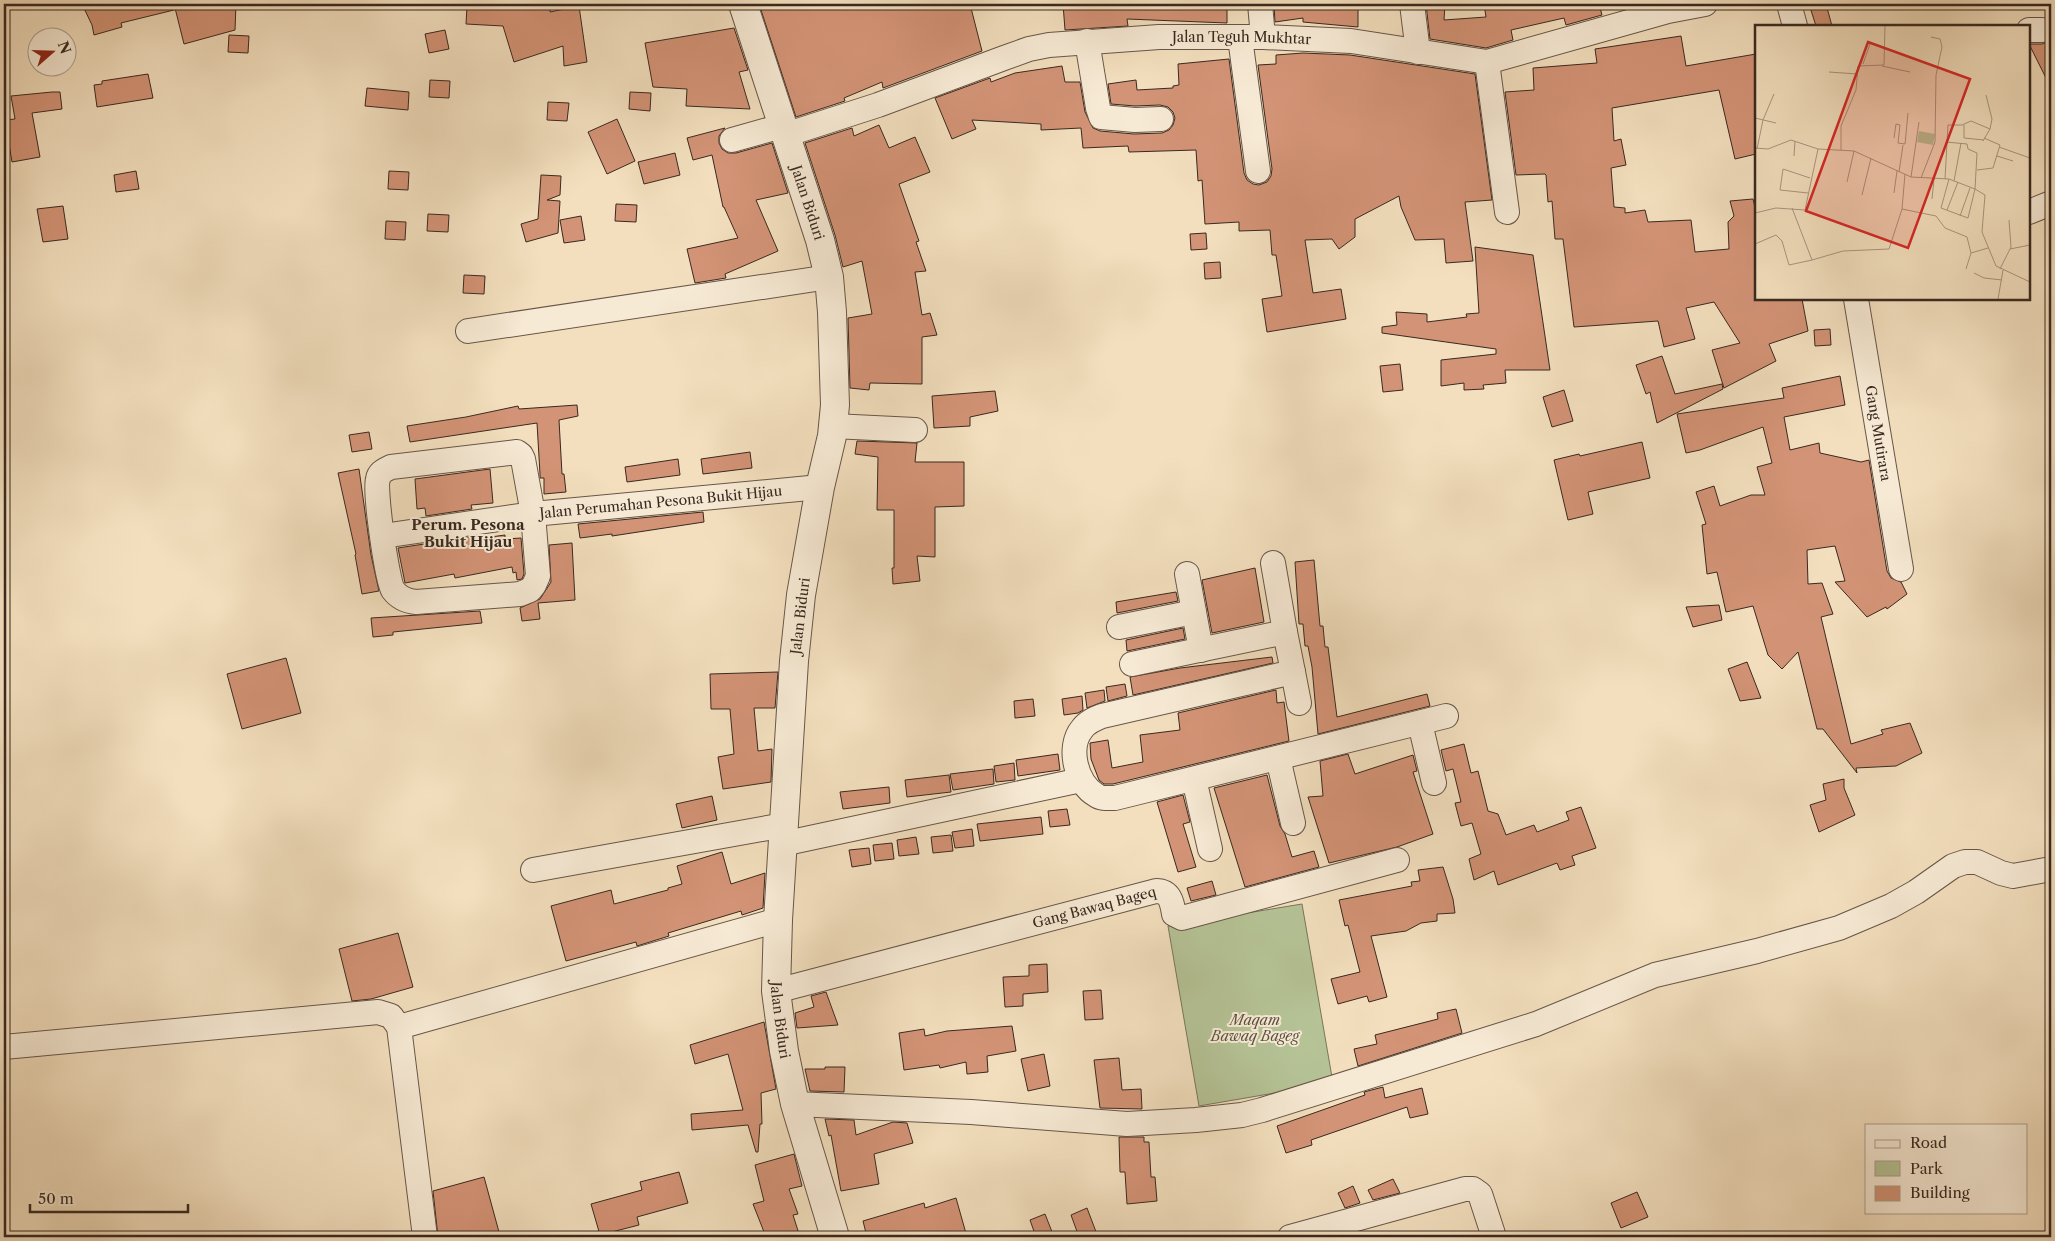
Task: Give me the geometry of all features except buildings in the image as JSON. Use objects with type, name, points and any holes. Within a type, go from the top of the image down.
[{"type":"street","name":"Jalan Biduri","points":[[743,4],[820,240],[829,277],[835,374],[833,426],[820,487],[800,604],[794,661],[778,920],[776,991],[784,1051],[795,1104],[835,1237]]},
{"type":"street","points":[[1258,172],[1252,38],[1260,4]]},
{"type":"street","points":[[1412,4],[1418,52]]},
{"type":"street","name":"Jalan Teguh Mukhtar","points":[[732,140],[783,131],[878,105],[1029,49],[1086,42],[1159,37],[1252,38],[1351,41],[1486,62],[1667,8],[1705,4]]},
{"type":"street","points":[[1789,4],[1795,25]]},
{"type":"street","points":[[1086,42],[1101,117],[1135,120],[1161,119]]},
{"type":"street","points":[[1486,62],[1507,212]]},
{"type":"street","points":[[2030,212],[2051,203]]},
{"type":"street","points":[[468,331],[829,277]]},
{"type":"street","name":"Gang Mutirara","points":[[1856,300],[1901,569]]},
{"type":"street","points":[[833,426],[915,430]]},
{"type":"street","points":[[517,452],[522,455],[533,514],[538,576],[530,590],[520,594],[408,601],[401,598],[392,588],[383,536],[376,485],[378,477],[382,472],[392,467],[517,452]]},
{"type":"street","name":"Jalan Perumahan Pesona Bukit Hijau","points":[[383,536],[533,514],[820,487]]},
{"type":"street","points":[[1274,563],[1299,703]]},
{"type":"street","points":[[1187,574],[1200,650]]},
{"type":"street","points":[[1119,627],[1194,612]]},
{"type":"street","points":[[1132,664],[1285,632]]},
{"type":"street","points":[[1293,672],[1102,716],[1090,721],[1081,729],[1074,751],[1081,780],[1096,795],[1115,798],[1446,716]]},
{"type":"street","points":[[1420,723],[1434,782]]},
{"type":"street","points":[[1278,758],[1293,823]]},
{"type":"street","points":[[1194,779],[1210,849]]},
{"type":"street","points":[[534,870],[783,834],[1081,780]]},
{"type":"street","name":"Gang Bawaq Bageq","points":[[776,991],[1156,891],[1168,894],[1174,914],[1182,918],[1398,860]]},
{"type":"street","points":[[795,1104],[971,1112],[1127,1124],[1242,1115],[1536,1024],[1655,975],[1758,951],[1839,928],[1891,906],[1916,892],[1953,866],[1965,862],[1977,862],[2001,873],[2013,876],[2051,869]]},
{"type":"street","points":[[399,1027],[778,920]]},
{"type":"street","points":[[4,1047],[378,1012],[391,1016],[399,1027],[426,1237]]},
{"type":"street","points":[[1290,1237],[1465,1189],[1473,1189],[1480,1194],[1494,1237]]},
{"type":"green space","name":"Maqam Bawaq Bageg","points":[[1302,904],[1333,1083],[1199,1106],[1168,926]]},
{"type":"district","name":"Perum. Pesona Bukit Hijau","points":[[468,534]]}]
